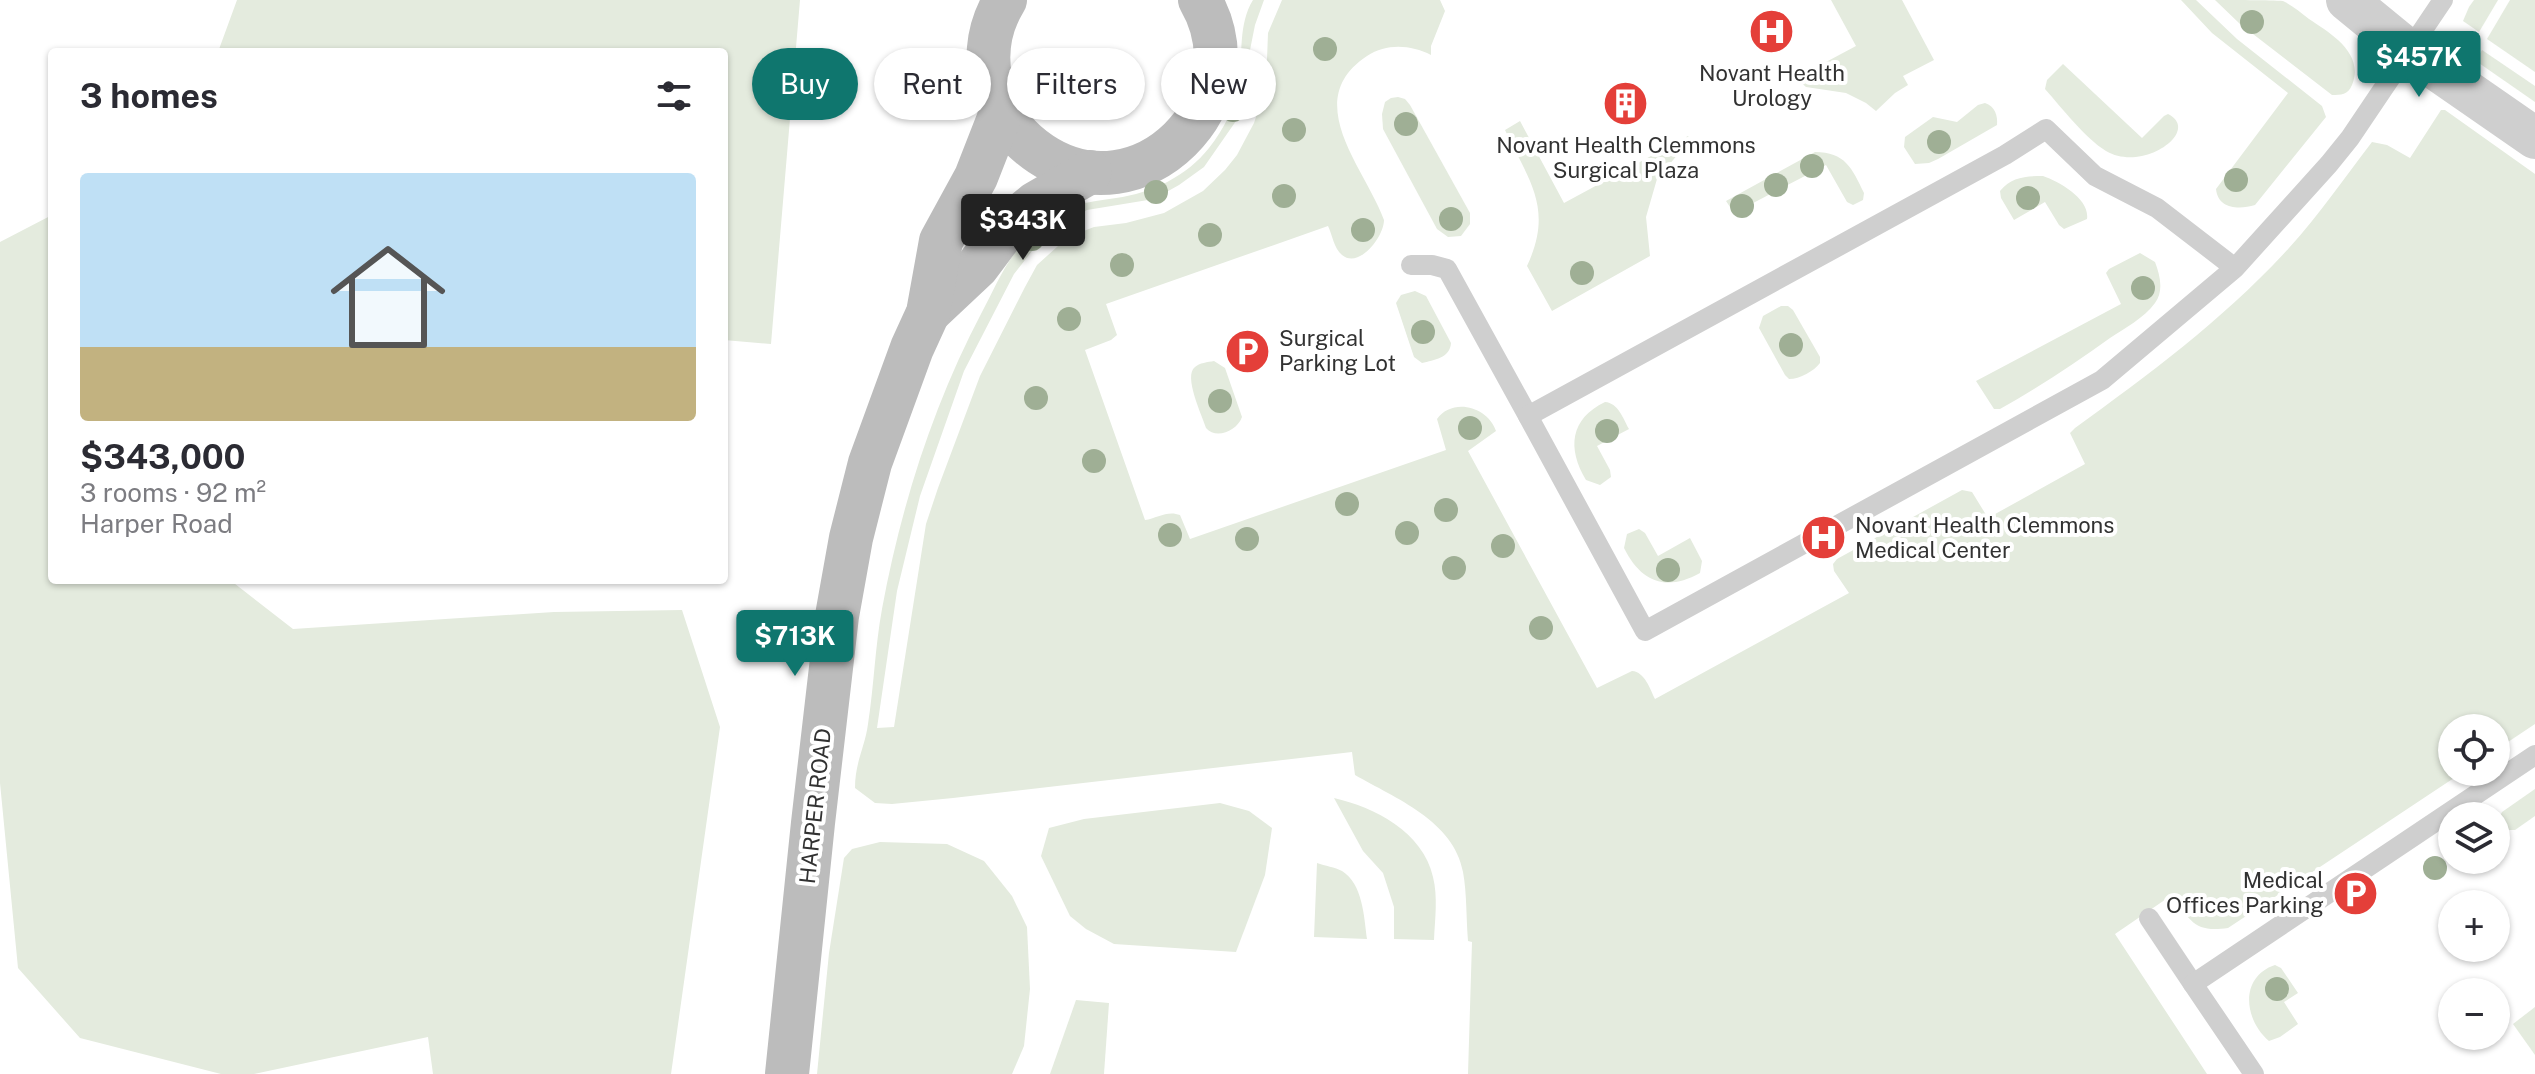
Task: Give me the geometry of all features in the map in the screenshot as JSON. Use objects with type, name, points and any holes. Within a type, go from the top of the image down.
[{"type":"main road","points":[[999,4],[988,45],[989,80],[1001,113],[1023,142],[1054,163],[1090,172],[1126,171],[1160,157],[1188,134],[1207,104],[1216,68],[1213,11]]},
{"type":"main road","name":"HARPER ROAD","points":[[787,1074],[829,680],[851,538],[870,463],[928,313],[941,241],[976,177],[1001,113]]},
{"type":"main road","name":"HARPER ROAD","points":[[928,313],[977,267],[1007,227],[1036,203],[1090,172]]},
{"type":"street","points":[[2347,0],[2408,50],[2535,138]]},
{"type":"lane","points":[[1411,265],[1447,269],[1645,631],[2102,380],[2235,268],[2343,147],[2443,0]]},
{"type":"lane","points":[[1528,416],[2005,155],[2046,129],[2095,176],[2157,208],[2235,268]]},
{"type":"lane","points":[[2193,984],[2535,755]]},
{"type":"lane","points":[[2149,918],[2254,1074]]},
{"type":"shaded area","points":[[237,0],[800,0],[796,48],[752,48],[752,120],[790,120],[771,344],[728,340],[728,48],[219,48]]},
{"type":"shaded area","points":[[1253,0],[1264,0],[1250,48],[1242,48],[1243,29]]},
{"type":"shaded area","points":[[1282,0],[1440,0],[1445,11],[1431,46],[1431,55],[1399,47],[1375,52],[1347,74],[1338,93],[1338,114],[1343,136],[1384,220],[1380,235],[1363,255],[1349,258],[1342,255],[1328,226],[1106,304],[1117,335],[1085,350],[1145,520],[1167,514],[1180,515],[1190,539],[1446,450],[1437,419],[1452,408],[1470,408],[1486,416],[1496,431],[1468,451],[1597,688],[1632,671],[1644,678],[1655,699],[1849,593],[1834,571],[1833,564],[1837,559],[1962,490],[1972,492],[1988,518],[2085,464],[2070,433],[2075,428],[2186,344],[2265,274],[2311,222],[2372,142],[2387,145],[2410,158],[2441,110],[2445,110],[2535,174],[2535,724],[2510,741],[2510,714],[2438,714],[2438,786],[2442,786],[2228,928],[2208,929],[2194,923],[2172,895],[2115,934],[2207,1074],[1468,1074],[1472,942],[1468,941],[1463,872],[1457,854],[1448,839],[1421,813],[1355,775],[1352,752],[953,798],[875,803],[855,788],[868,724],[882,609],[890,570],[909,494],[934,420],[964,347],[998,280],[1025,240],[1055,214],[1069,207],[1129,196],[1168,182],[1200,158],[1226,120],[1236,120],[1204,167],[1179,185],[1154,199],[1087,210],[1043,237],[1014,274],[964,371],[920,496],[897,591],[877,728],[894,727],[926,524],[938,488],[980,376],[1037,265],[1068,237],[1094,227],[1164,213],[1203,191],[1237,155],[1255,120],[1276,120],[1276,48],[1267,48],[1268,33]]},
{"type":"shaded area","points":[[1831,0],[1902,0],[1934,60],[1903,76],[1908,85],[1876,111],[1846,93],[1806,87],[1796,78],[1856,46]]},
{"type":"shaded area","points":[[2181,0],[2196,0],[2237,39],[2322,106],[2326,117],[2255,205],[2242,207],[2225,204],[2216,189],[2288,93],[2212,33]]},
{"type":"shaded area","points":[[2215,0],[2283,1],[2290,5],[2335,38],[2350,54],[2355,74],[2352,85],[2344,94],[2332,95],[2240,24]]},
{"type":"shaded area","points":[[2474,0],[2498,0],[2479,32],[2463,21]]},
{"type":"shaded area","points":[[2510,0],[2535,0],[2535,72],[2487,39]]},
{"type":"shaded area","points":[[2482,50],[2535,86],[2535,102],[2476,61]]},
{"type":"shaded area","points":[[2063,64],[2142,138],[2168,114],[2177,121],[2178,130],[2173,139],[2164,147],[2136,157],[2106,151],[2082,131],[2045,89],[2047,80]]},
{"type":"shaded area","points":[[1398,97],[1410,105],[1470,213],[1470,224],[1461,236],[1448,237],[1437,229],[1383,129],[1385,102]]},
{"type":"shaded area","points":[[1985,103],[1995,112],[1997,125],[1938,159],[1915,164],[1904,147],[1905,137],[1933,117],[1957,122]]},
{"type":"shaded area","points":[[1520,121],[1564,203],[1688,136],[1690,140],[1657,179],[1646,217],[1650,256],[1552,311],[1527,266],[1535,246],[1538,211],[1530,180],[1505,130]]},
{"type":"shaded area","points":[[1815,152],[1834,155],[1846,163],[1864,193],[1863,200],[1853,205],[1847,202],[1826,165],[1734,213],[1726,201]]},
{"type":"shaded area","points":[[2043,176],[2079,198],[2087,212],[2087,219],[2064,229],[2045,202],[2014,220],[2000,191],[2019,178]]},
{"type":"shaded area","points":[[48,217],[48,584],[235,584],[293,629],[554,612],[682,610],[720,727],[671,1074],[433,1074],[428,1037],[254,1074],[221,1074],[80,1038],[18,968],[0,783],[0,242]]},
{"type":"shaded area","points":[[2140,253],[2155,262],[2160,278],[2160,293],[2151,308],[2056,375],[2000,409],[1994,409],[1976,381],[2121,304],[2106,273]]},
{"type":"shaded area","points":[[1415,291],[1426,296],[1451,343],[1445,355],[1422,363],[1414,357],[1396,303],[1401,295]]},
{"type":"shaded area","points":[[1781,306],[1793,310],[1820,357],[1820,363],[1814,369],[1793,379],[1785,375],[1759,328],[1763,316]]},
{"type":"shaded area","points":[[1214,361],[1225,368],[1242,417],[1236,426],[1220,433],[1210,432],[1206,428],[1191,378],[1197,366]]},
{"type":"shaded area","points":[[1605,402],[1617,408],[1629,429],[1597,446],[1611,477],[1600,485],[1586,480],[1574,446],[1575,435],[1585,417]]},
{"type":"shaded area","points":[[1639,529],[1645,533],[1658,556],[1690,538],[1702,561],[1700,573],[1676,582],[1647,576],[1638,569],[1624,548],[1627,534]]},
{"type":"shaded area","points":[[2535,789],[2535,816],[2515,830],[2510,830],[2510,806]]},
{"type":"shaded area","points":[[1334,798],[1380,815],[1395,824],[1419,847],[1428,861],[1435,885],[1434,940],[1394,939],[1394,907],[1383,873],[1363,851]]},
{"type":"shaded area","points":[[1220,803],[1249,811],[1272,828],[1265,875],[1236,952],[1114,944],[1070,916],[1041,856],[1049,828],[1084,819]]},
{"type":"shaded area","points":[[880,842],[947,844],[984,861],[1012,896],[1027,927],[1030,989],[1024,1046],[1012,1074],[817,1074],[829,953],[844,858],[852,849]]},
{"type":"shaded area","points":[[1317,863],[1342,871],[1354,884],[1361,902],[1367,939],[1314,937]]},
{"type":"shaded area","points":[[2275,965],[2281,968],[2298,993],[2284,1002],[2298,1024],[2269,1041],[2254,1022],[2249,1000],[2255,979]]},
{"type":"shaded area","points":[[1076,1000],[1109,1003],[1104,1074],[1050,1074]]},
{"type":"shaded area","points":[[2535,1007],[2535,1055],[2513,1024]]},
{"type":"place","name":"Novant Health Urology","points":[[1772,32]]},
{"type":"place","name":"Novant Health Clemmons Surgical Plaza","points":[[1626,104]]},
{"type":"place","name":"Surgical Parking Lot","points":[[1248,351]]},
{"type":"place","name":"Novant Health Clemmons Medical Center","points":[[1824,538]]},
{"type":"place","name":"Medical Offices Parking","points":[[2355,893]]}]
